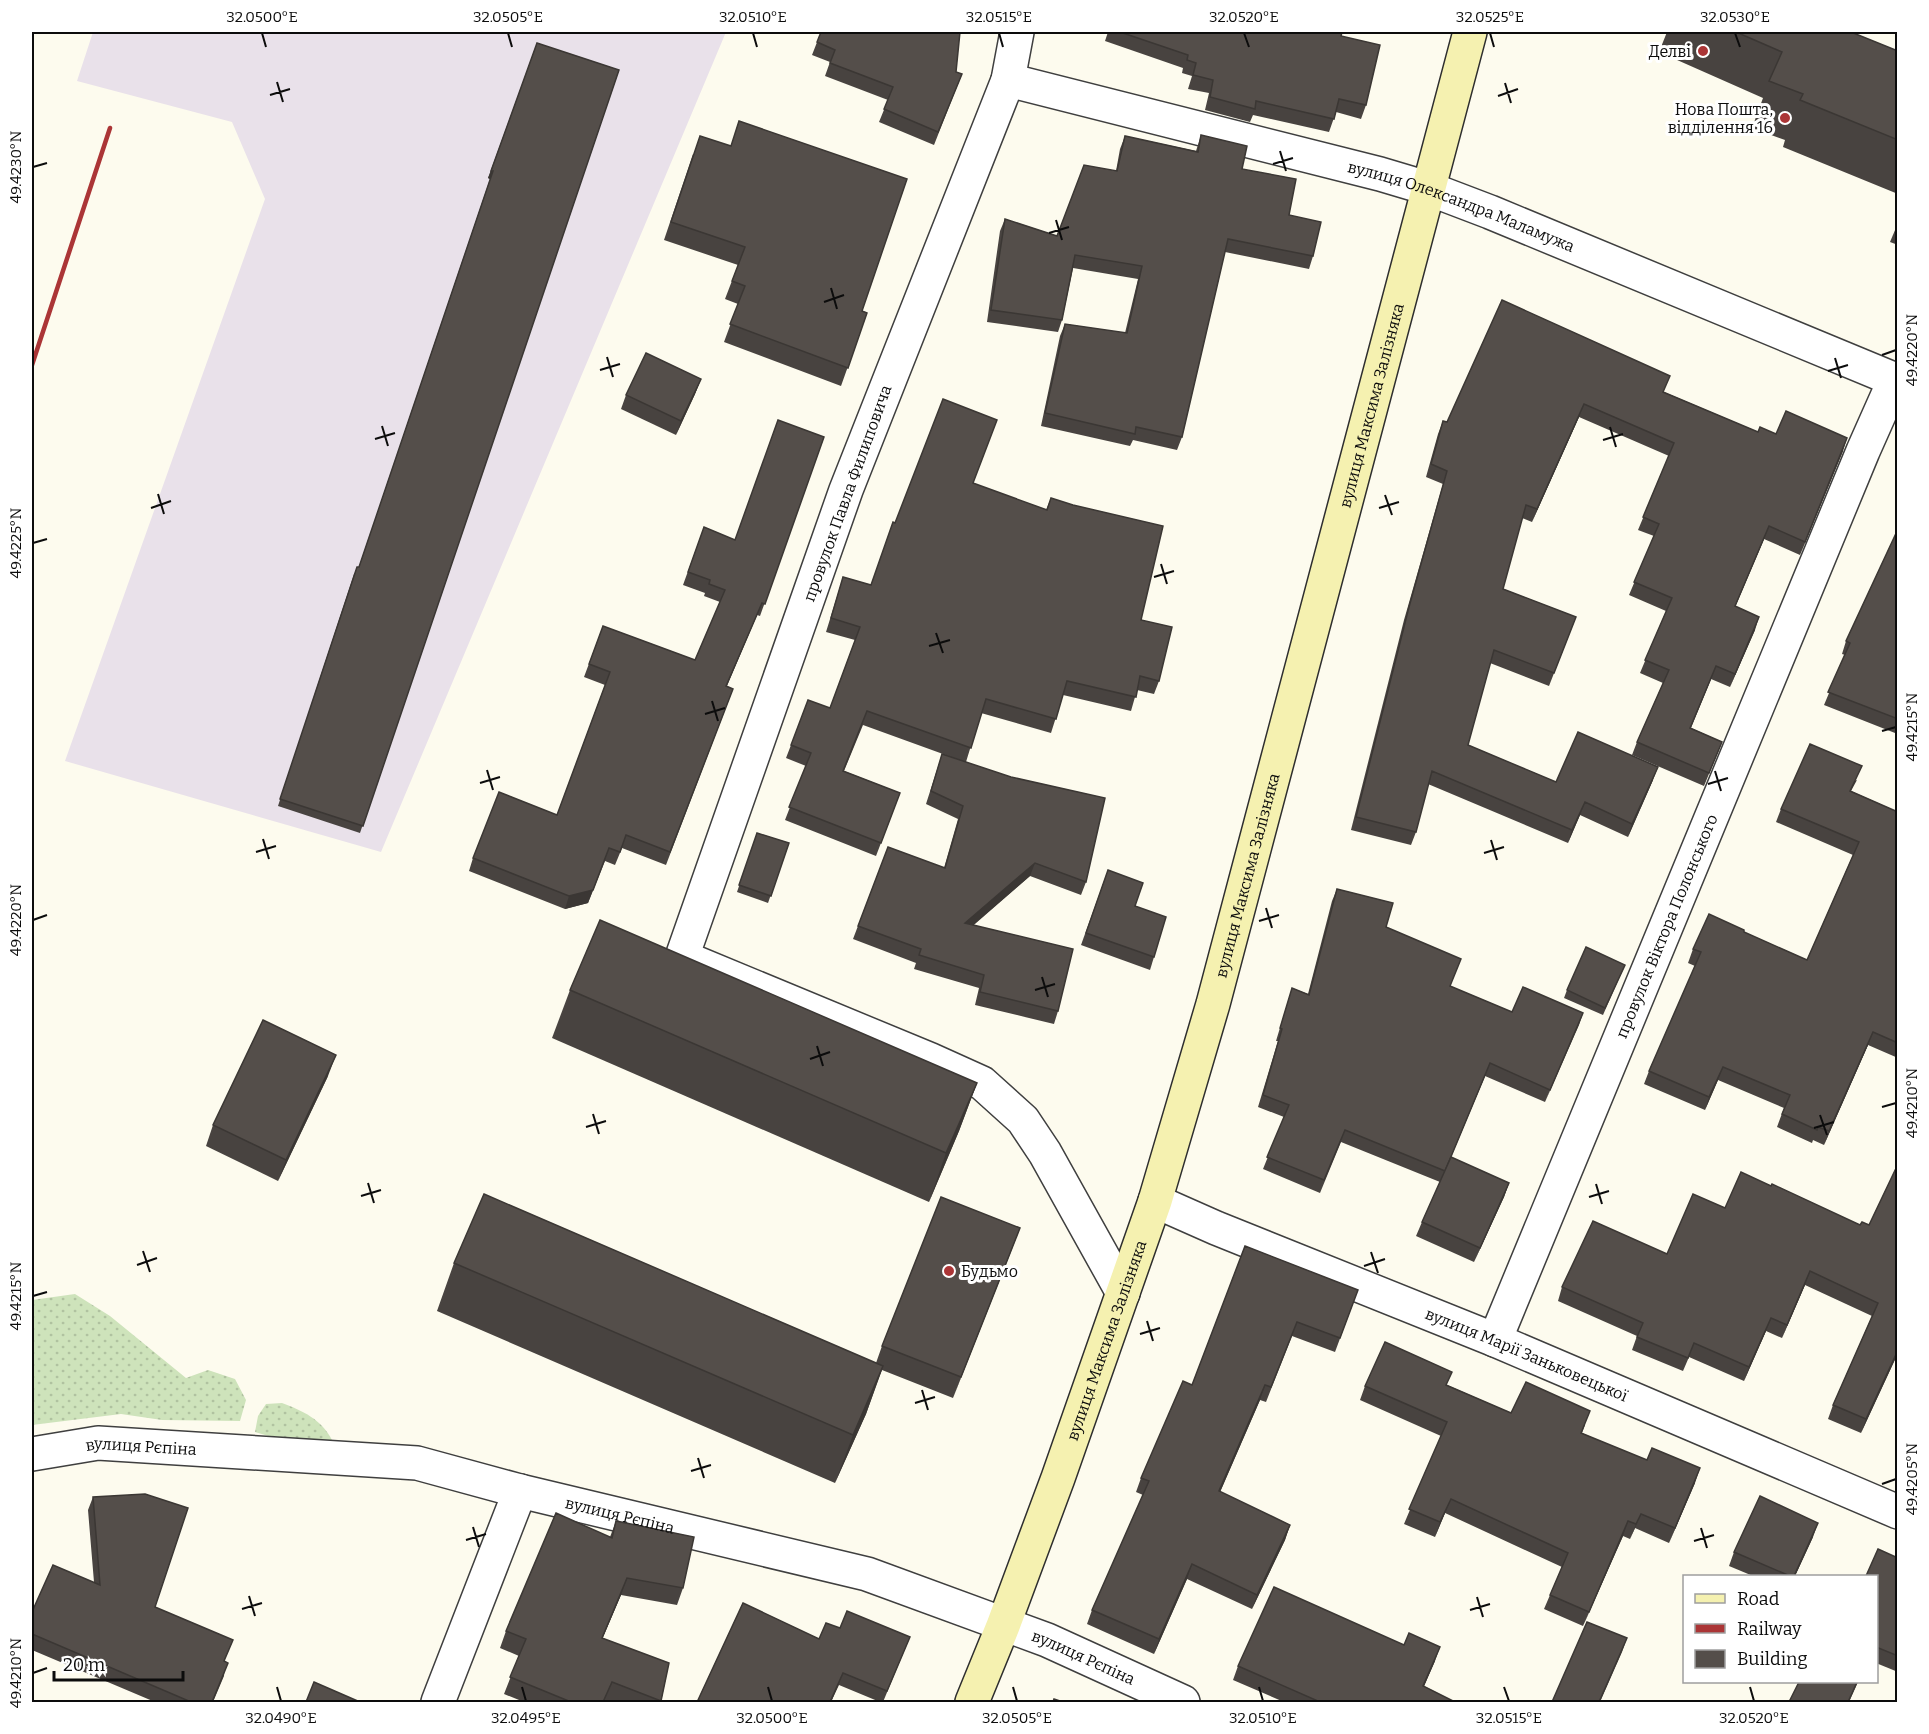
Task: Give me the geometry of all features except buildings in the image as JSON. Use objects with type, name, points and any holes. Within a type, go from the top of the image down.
[{"type":"main road","name":"вулиця Максима Залізняка","points":[[972,1702],[1058,1478],[1155,1201],[1216,993],[1470,32]]},
{"type":"street","name":"провулок Павла Филиповича","points":[[1017,32],[1008,80],[846,490],[682,957],[982,1083],[1029,1128],[1123,1293]]},
{"type":"street","name":"вулиця Олександра Маламужа","points":[[1008,80],[1380,174],[1427,188],[1896,380]]},
{"type":"street","name":"провулок Віктора Полонського","points":[[1495,1340],[1863,451],[1896,380]]},
{"type":"street","name":"вулиця Марії Заньковецької","points":[[1155,1201],[1216,1228],[1495,1340],[1898,1512]]},
{"type":"street","name":"вулиця Рєпіна","points":[[32,1454],[98,1443],[223,1449],[417,1463],[520,1491],[867,1574],[1003,1626],[1047,1640],[1183,1702]]},
{"type":"street","points":[[438,1702],[520,1491]]},
{"type":"shaded area","points":[[93,32],[726,32],[381,852],[65,761],[265,199],[232,122],[77,81]]},
{"type":"green space","points":[[75,1294],[110,1316],[186,1378],[208,1370],[235,1379],[246,1400],[240,1421],[162,1420],[121,1414],[32,1425],[32,1300]]},
{"type":"green space","points":[[282,1403],[317,1421],[332,1440],[293,1441],[255,1432],[258,1416],[266,1404]]},
{"type":"railway","points":[[32,365],[110,128]]},
{"type":"place","name":"Делві","points":[[1703,51]]},
{"type":"place","name":"Нова Пошта, відділення 16","points":[[1785,118]]},
{"type":"place","name":"Будьмо","points":[[949,1271]]}]
